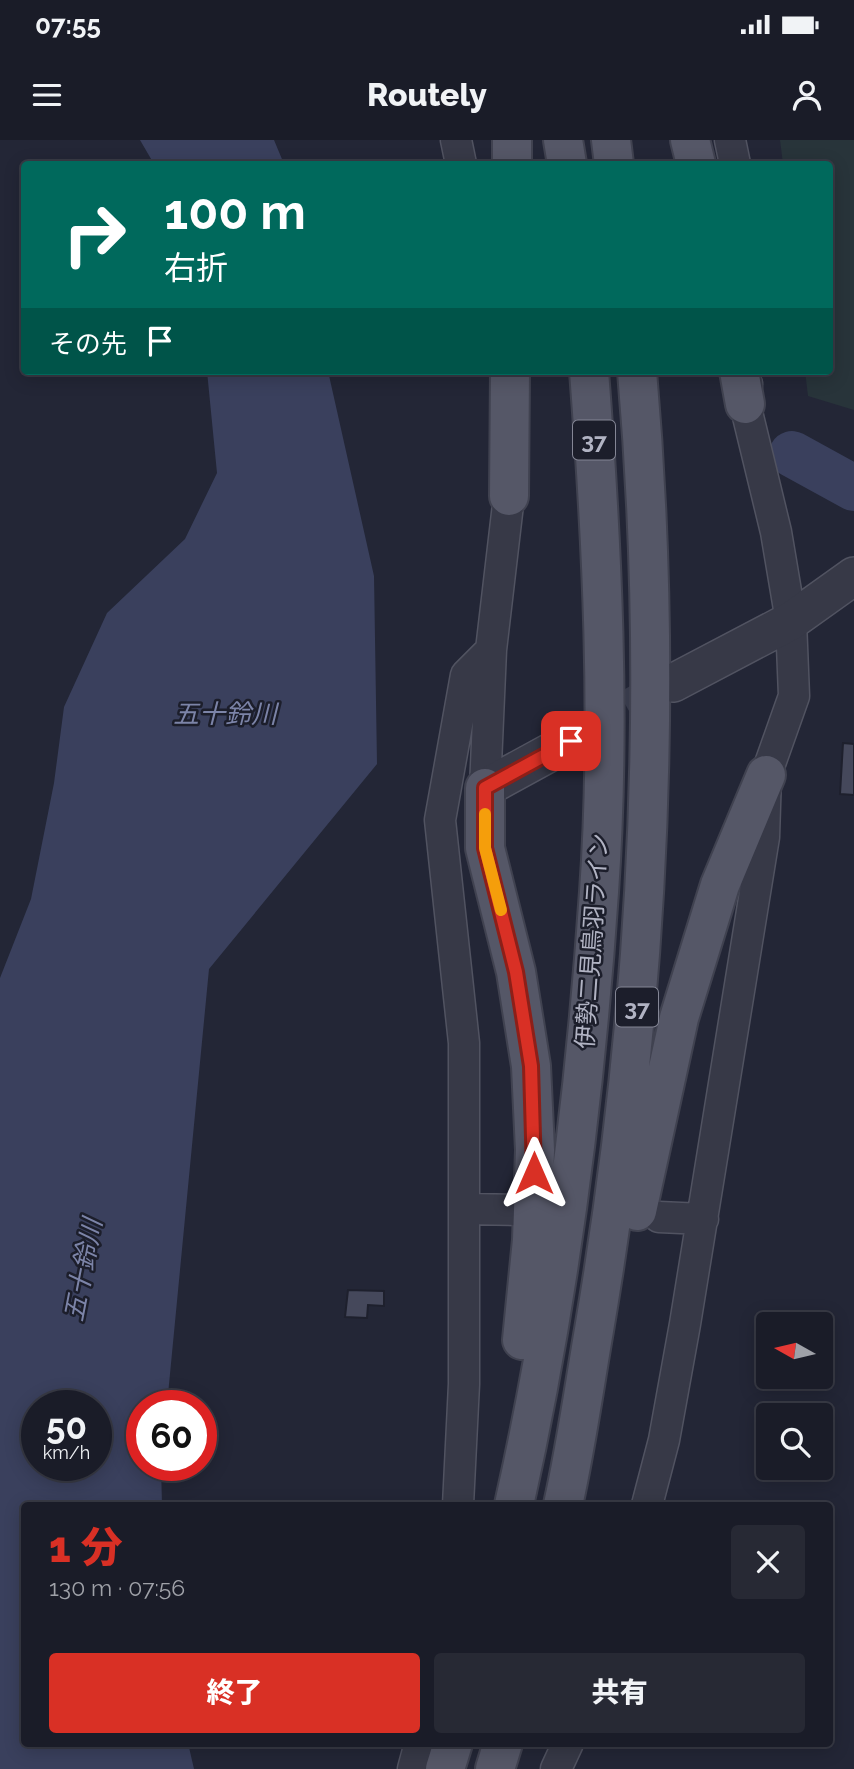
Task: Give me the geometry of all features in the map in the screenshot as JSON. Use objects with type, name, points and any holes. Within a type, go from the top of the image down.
[{"type":"main road","points":[[512,140],[512,161]]},
{"type":"main road","points":[[563,140],[566,161]]},
{"type":"main road","points":[[611,140],[614,161]]},
{"type":"main road","points":[[690,140],[695,161]]},
{"type":"main road","points":[[509,496],[510,375]]},
{"type":"main road","name":"伊勢二見鳥羽ライン","points":[[515,1502],[528,1443],[568,1208],[599,891],[603,685],[599,509],[589,375]]},
{"type":"main road","name":"伊勢二見鳥羽ライン","points":[[564,1502],[615,1206],[634,1055],[645,896],[651,719],[648,504],[637,375]]},
{"type":"main road","points":[[576,1502],[679,1018],[720,885],[766,775]]},
{"type":"main road","points":[[485,788],[485,848],[518,986],[531,1066],[535,1150],[532,1240],[520,1357],[499,1502]]},
{"type":"main road","points":[[445,1769],[452,1747]]},
{"type":"main road","points":[[495,1769],[502,1747]]},
{"type":"street","points":[[456,140],[460,161]]},
{"type":"street","points":[[730,140],[734,161]]},
{"type":"street","points":[[485,788],[491,650],[509,496],[494,375]]},
{"type":"street","points":[[649,1502],[664,1440],[703,1219],[764,837],[766,775],[794,696],[791,621],[776,532],[744,382]]},
{"type":"street","points":[[673,682],[791,621],[854,576]]},
{"type":"street","points":[[458,1502],[464,1384],[464,1043],[440,820],[466,675],[491,650]]},
{"type":"street","points":[[485,788],[571,741]]},
{"type":"street","points":[[465,1209],[517,1210]]},
{"type":"street","points":[[659,1217],[703,1219]]},
{"type":"street","points":[[413,1769],[418,1747]]},
{"type":"street","points":[[556,1769],[566,1747]]},
{"type":"shaded area","points":[[780,140],[854,140],[854,410],[808,396],[805,375],[833,375],[833,161],[783,161]]},
{"type":"water","points":[[140,140],[274,140],[283,161],[152,161]]},
{"type":"water","name":"五十鈴川","points":[[207,375],[329,375],[374,576],[377,764],[209,969],[168,1390],[126,1390],[126,1481],[161,1481],[162,1502],[21,1502],[21,1747],[189,1747],[194,1769],[0,1769],[0,978],[31,899],[54,783],[64,707],[107,613],[185,539],[217,473]]},
{"type":"building","points":[[843,743],[854,744],[854,795],[840,794]]},
{"type":"building","points":[[348,1290],[384,1291],[384,1306],[368,1305],[367,1318],[345,1317]]},
{"type":"waterway","points":[[792,454],[854,488]]},
{"type":"tunnel","points":[[580,736],[673,683]]},
{"type":"slow traffic","points":[[485,814],[485,848],[501,910]]},
{"type":"route","points":[[534,1173],[531,1066],[516,972],[485,848],[485,788],[571,741]]}]
